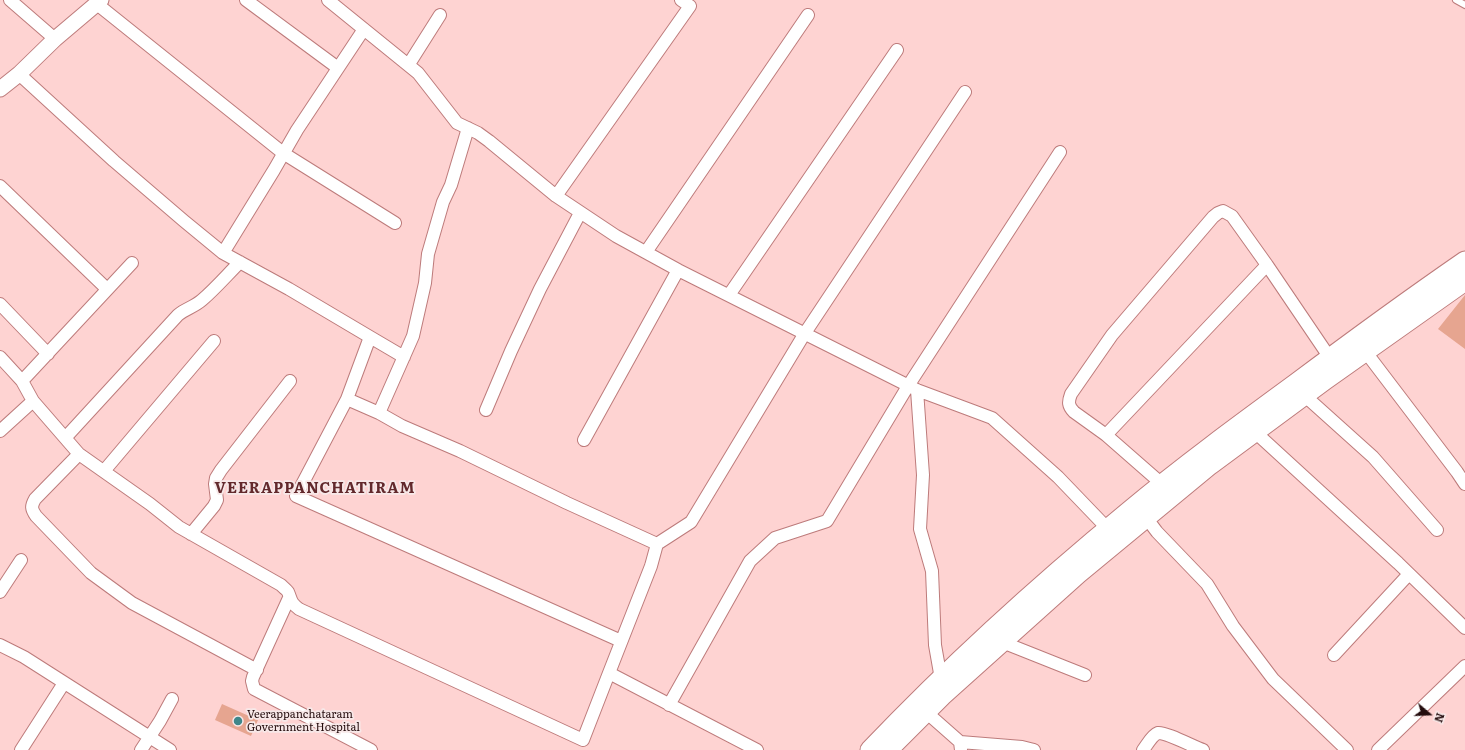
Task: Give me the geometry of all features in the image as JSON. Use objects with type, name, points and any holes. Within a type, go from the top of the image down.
[{"type":"main road","points":[[888,750],[942,696],[1078,574],[1141,512],[1162,484],[1201,453],[1400,306],[1465,261]]},
{"type":"main road","points":[[870,750],[908,710],[941,679],[1061,569],[1108,529],[1141,512],[1210,465],[1304,395],[1465,281]]},
{"type":"street","points":[[10,0],[55,39]]},
{"type":"street","points":[[246,0],[338,68]]},
{"type":"street","points":[[328,0],[409,64],[418,73],[457,123],[489,141],[556,196],[580,213],[616,236],[678,270],[912,388],[992,418],[1058,477],[1108,529]]},
{"type":"street","points":[[0,89],[19,74],[55,39],[99,2],[283,153],[395,223]]},
{"type":"street","points":[[556,196],[688,2]]},
{"type":"street","points":[[409,64],[440,15]]},
{"type":"street","points":[[646,252],[808,15]]},
{"type":"street","points":[[223,253],[283,153],[364,29]]},
{"type":"street","points":[[729,295],[897,50]]},
{"type":"street","points":[[19,74],[120,166],[223,253],[289,289],[404,357]]},
{"type":"street","points":[[0,357],[22,381],[33,401],[66,437],[79,454],[150,504],[178,527],[281,585],[288,592],[289,598],[294,605],[299,609],[583,740],[651,566],[657,544],[691,522],[805,333],[965,92]]},
{"type":"street","points":[[379,413],[413,336],[425,282],[428,254],[443,202],[452,185],[468,128]]},
{"type":"street","points":[[669,705],[750,561],[775,538],[826,521],[912,388],[1060,152]]},
{"type":"street","points":[[0,186],[107,289]]},
{"type":"street","points":[[1162,484],[1106,435],[1069,408],[1069,398],[1112,335],[1218,213],[1223,211],[1232,216],[1330,358]]},
{"type":"street","points":[[486,410],[511,351],[540,289],[580,213]]},
{"type":"street","points":[[66,437],[178,315],[185,309],[192,307],[202,300],[240,262]]},
{"type":"street","points":[[22,381],[132,264]]},
{"type":"street","points":[[1106,435],[1267,265]]},
{"type":"street","points":[[584,440],[678,270]]},
{"type":"street","points":[[0,304],[48,354]]},
{"type":"street","points":[[370,337],[347,399],[296,496],[621,641]]},
{"type":"street","points":[[104,471],[214,341]]},
{"type":"street","points":[[1365,352],[1465,484]]},
{"type":"street","points":[[191,534],[214,506],[217,500],[215,484],[216,478],[221,470],[290,381]]},
{"type":"street","points":[[912,388],[923,475],[920,529],[932,571],[936,645],[941,679]]},
{"type":"street","points":[[1304,395],[1373,457],[1437,530]]},
{"type":"street","points":[[347,399],[657,544]]},
{"type":"street","points":[[0,432],[33,401]]},
{"type":"street","points":[[1255,432],[1409,574],[1465,628]]},
{"type":"street","points":[[79,454],[35,499],[31,506],[36,516],[91,573],[132,603],[257,670]]},
{"type":"street","points":[[1141,512],[1157,532],[1207,584],[1233,626],[1272,679],[1347,750]]},
{"type":"street","points":[[0,592],[21,560]]},
{"type":"street","points":[[1334,655],[1409,574]]},
{"type":"street","points":[[289,598],[252,682],[254,689],[371,750]]},
{"type":"street","points":[[1002,642],[1085,675]]},
{"type":"street","points":[[0,645],[24,657],[170,750]]},
{"type":"street","points":[[1378,750],[1465,666]]},
{"type":"street","points":[[608,673],[758,750]]},
{"type":"street","points":[[21,750],[64,683]]},
{"type":"street","points":[[140,750],[172,699]]},
{"type":"street","points":[[926,712],[960,746],[1022,747],[1034,750]]},
{"type":"street","points":[[1143,750],[1157,733],[1165,734],[1203,750]]},
{"type":"lane","points":[[1456,0],[1465,5]]},
{"type":"building","points":[[1465,295],[1465,349],[1438,329]]},
{"type":"building","points":[[222,704],[258,720],[251,736],[215,720]]},
{"type":"place","name":"Veerappanchataram Government Hospital","points":[[238,721]]},
{"type":"district","name":"VEERAPPANCHATIRAM","points":[[315,489]]}]
